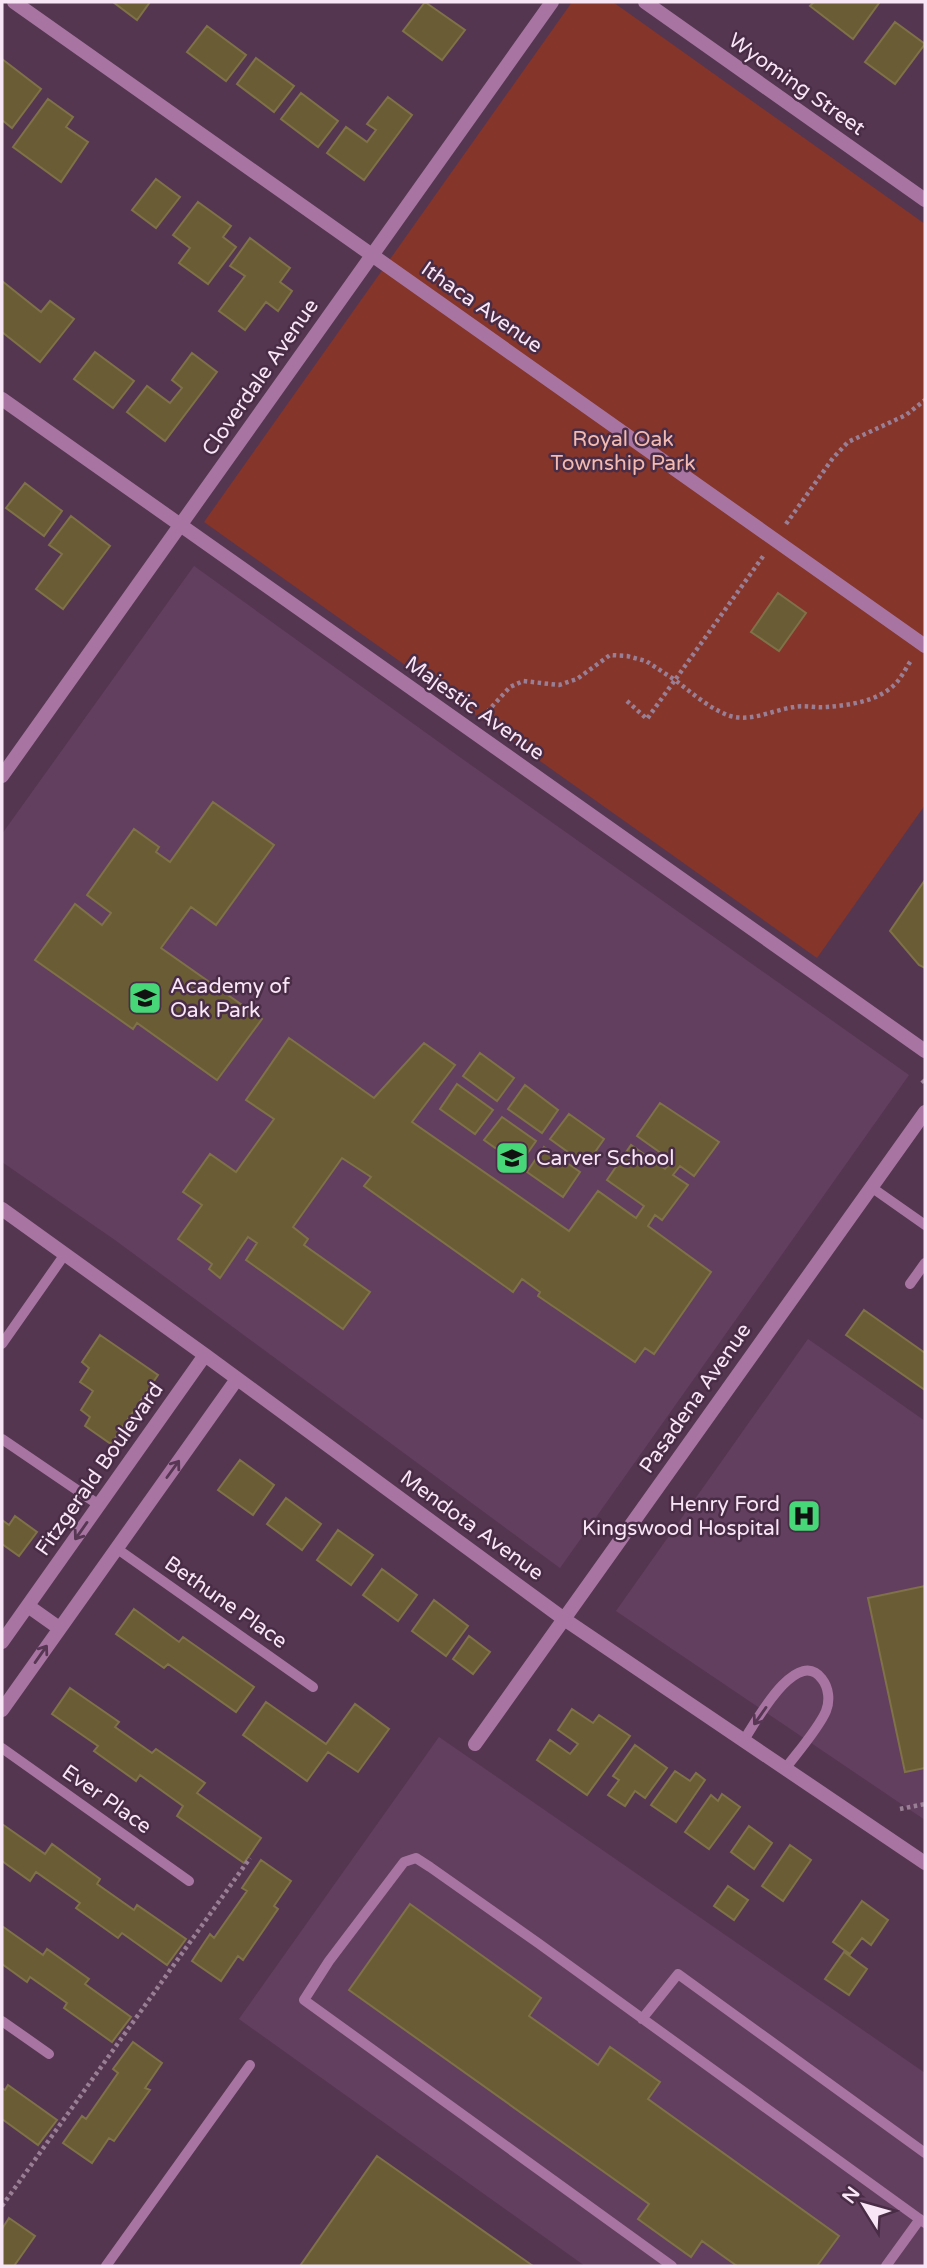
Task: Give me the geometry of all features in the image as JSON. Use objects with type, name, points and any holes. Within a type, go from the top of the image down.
[{"type":"street","name":"Ithaca Avenue","points":[[14,2],[372,254],[920,651]]},
{"type":"street","name":"Cloverdale Avenue","points":[[2,776],[552,2]]},
{"type":"street","name":"Wyoming Street","points":[[645,2],[925,200]]},
{"type":"street","name":"Majestic Avenue","points":[[2,399],[925,1052]]},
{"type":"street","name":"Pasadena Avenue","points":[[475,1744],[925,1112]]},
{"type":"street","name":"Mendota Avenue","points":[[2,1209],[564,1619],[925,1863]]},
{"type":"street","name":"Fitzgerald Boulevard","points":[[2,1642],[205,1355]]},
{"type":"street","points":[[2,1710],[237,1379]]},
{"type":"street","points":[[28,1606],[59,1628]]},
{"type":"lane","points":[[871,1186],[925,1225]]},
{"type":"lane","points":[[2,1343],[65,1254]]},
{"type":"lane","points":[[909,1284],[925,1263]]},
{"type":"lane","points":[[2,1439],[99,1505]]},
{"type":"lane","name":"Bethune Place","points":[[116,1548],[313,1687]]},
{"type":"lane","points":[[744,1740],[783,1683],[799,1672],[810,1671],[819,1675],[824,1681],[828,1696],[825,1713],[785,1769]]},
{"type":"lane","name":"Ever Place","points":[[2,1748],[189,1881]]},
{"type":"lane","points":[[672,2266],[304,2000],[329,1961],[404,1861],[416,1858],[923,2221],[886,2266]]},
{"type":"lane","points":[[642,2019],[678,1974],[925,2153]]},
{"type":"lane","points":[[2,2021],[49,2054]]},
{"type":"lane","points":[[106,2266],[250,2065]]},
{"type":"path","points":[[783,528],[833,458],[848,442],[906,415],[925,400]]},
{"type":"path","points":[[627,701],[647,719],[767,551]]},
{"type":"path","points":[[488,712],[510,687],[523,681],[559,685],[577,679],[610,655],[646,661],[720,711],[732,716],[757,717],[792,707],[852,704],[878,696],[897,682],[920,651]]},
{"type":"path","points":[[900,1809],[925,1804]]},
{"type":"path","points":[[2,2206],[250,1858]]},
{"type":"shaded area","name":"Carver School","points":[[194,566],[909,1075],[560,1568],[115,1240],[2,1162],[2,834]]},
{"type":"shaded area","name":"Henry Ford Kingswood Hospital","points":[[808,1339],[925,1421],[925,1820],[616,1611]]},
{"type":"shaded area","points":[[439,1737],[925,2073],[925,2266],[585,2266],[239,2019]]},
{"type":"green space","name":"Royal Oak Township Park","points":[[572,2],[613,2],[925,224],[925,805],[817,958],[204,522]]},
{"type":"building","points":[[113,2],[150,2],[137,20]]},
{"type":"building","points":[[425,2],[465,30],[442,60],[403,31]]},
{"type":"building","points":[[814,2],[879,3],[853,39],[810,6]]},
{"type":"building","points":[[895,22],[925,44],[895,84],[865,62]]},
{"type":"building","points":[[207,26],[246,55],[226,81],[187,52]]},
{"type":"building","points":[[256,58],[294,86],[274,112],[237,84]]},
{"type":"building","points":[[2,59],[41,89],[12,128],[2,120]]},
{"type":"building","points":[[301,93],[338,121],[318,147],[281,119]]},
{"type":"building","points":[[388,97],[412,115],[364,180],[327,153],[346,127],[367,142],[376,130],[367,124]]},
{"type":"building","points":[[48,99],[73,117],[66,127],[88,142],[61,182],[13,147]]},
{"type":"building","points":[[156,179],[180,197],[156,228],[132,210]]},
{"type":"building","points":[[198,202],[231,226],[223,237],[236,247],[208,284],[179,263],[190,248],[173,235]]},
{"type":"building","points":[[250,238],[290,268],[280,282],[292,291],[278,311],[266,302],[245,330],[219,311],[245,276],[230,266]]},
{"type":"building","points":[[2,281],[41,312],[50,301],[74,319],[40,362],[2,332]]},
{"type":"building","points":[[95,352],[134,381],[113,408],[74,379]]},
{"type":"building","points":[[192,353],[217,372],[165,441],[127,412],[147,386],[170,403],[182,388],[172,380]]},
{"type":"building","points":[[25,483],[62,511],[44,536],[6,508]]},
{"type":"building","points":[[71,516],[110,546],[63,609],[36,589],[62,554],[49,545]]},
{"type":"building","points":[[778,593],[806,613],[779,651],[751,632]]},
{"type":"building","points":[[213,802],[274,845],[216,925],[191,907],[161,948],[262,1019],[217,1080],[137,1023],[133,1029],[35,960],[75,904],[102,925],[111,913],[87,895],[134,829],[159,847],[156,852],[170,862]]},
{"type":"building","points":[[925,880],[925,968],[919,965],[890,931]]},
{"type":"building","points":[[289,1038],[374,1098],[424,1043],[455,1065],[412,1122],[569,1231],[598,1191],[636,1218],[644,1206],[607,1180],[631,1145],[665,1169],[672,1161],[637,1136],[660,1103],[719,1142],[694,1176],[680,1166],[673,1175],[688,1185],[662,1220],[655,1215],[648,1226],[711,1272],[654,1354],[645,1348],[635,1362],[538,1296],[540,1292],[522,1279],[513,1292],[364,1186],[371,1177],[342,1158],[293,1227],[308,1239],[304,1245],[370,1292],[343,1329],[246,1260],[257,1243],[248,1237],[220,1278],[209,1269],[212,1264],[178,1239],[202,1205],[183,1192],[210,1154],[236,1172],[274,1119],[246,1100]]},
{"type":"building","points":[[480,1053],[514,1078],[497,1101],[463,1076]]},
{"type":"building","points":[[457,1084],[493,1110],[475,1134],[440,1109]]},
{"type":"building","points":[[525,1085],[558,1110],[542,1133],[508,1109]]},
{"type":"building","points":[[569,1114],[604,1139],[586,1165],[550,1139]]},
{"type":"building","points":[[502,1117],[536,1141],[519,1165],[484,1140]]},
{"type":"building","points":[[544,1147],[580,1172],[563,1197],[527,1172]]},
{"type":"building","points":[[864,1310],[925,1353],[925,1390],[846,1335]]},
{"type":"building","points":[[100,1335],[158,1375],[111,1444],[85,1426],[90,1417],[81,1410],[93,1391],[80,1382],[89,1368],[82,1362]]},
{"type":"building","points":[[240,1460],[274,1485],[253,1515],[218,1490]]},
{"type":"building","points":[[286,1498],[321,1524],[302,1550],[267,1524]]},
{"type":"building","points":[[15,1516],[37,1532],[19,1556],[2,1544],[2,1520],[9,1525]]},
{"type":"building","points":[[338,1530],[373,1555],[351,1585],[317,1560]]},
{"type":"building","points":[[382,1569],[417,1595],[398,1621],[363,1595]]},
{"type":"building","points":[[925,1586],[925,1768],[905,1772],[868,1598]]},
{"type":"building","points":[[434,1600],[468,1626],[446,1656],[412,1631]]},
{"type":"building","points":[[134,1609],[179,1642],[183,1637],[254,1687],[236,1712],[168,1664],[164,1668],[116,1634]]},
{"type":"building","points":[[469,1636],[490,1652],[473,1674],[453,1659]]},
{"type":"building","points":[[70,1688],[119,1722],[115,1727],[152,1753],[156,1749],[205,1783],[197,1793],[261,1838],[244,1863],[177,1816],[183,1806],[140,1775],[136,1781],[94,1751],[98,1746],[52,1714]]},
{"type":"building","points":[[266,1702],[326,1744],[355,1704],[389,1729],[358,1772],[328,1752],[307,1781],[243,1735]]},
{"type":"building","points":[[572,1709],[593,1723],[599,1715],[630,1736],[587,1795],[537,1760],[550,1740],[570,1754],[578,1744],[558,1730]]},
{"type":"building","points":[[635,1745],[667,1768],[645,1798],[635,1791],[625,1806],[608,1795],[619,1780],[613,1776]]},
{"type":"building","points":[[675,1771],[690,1781],[696,1773],[705,1780],[676,1822],[651,1805]]},
{"type":"building","points":[[722,1794],[740,1807],[709,1849],[685,1832],[711,1795],[718,1801]]},
{"type":"building","points":[[2,1824],[45,1854],[52,1844],[100,1879],[97,1884],[134,1910],[137,1905],[186,1939],[167,1965],[122,1933],[118,1938],[76,1908],[80,1903],[36,1872],[30,1881],[2,1861]]},
{"type":"building","points":[[749,1826],[772,1843],[754,1869],[731,1852]]},
{"type":"building","points":[[790,1845],[811,1860],[783,1901],[762,1886]]},
{"type":"building","points":[[261,1860],[291,1881],[274,1906],[278,1909],[243,1960],[238,1956],[221,1981],[192,1961],[210,1934],[214,1938],[247,1891],[242,1888]]},
{"type":"building","points":[[728,1886],[748,1900],[734,1920],[714,1906]]},
{"type":"building","points":[[862,1901],[888,1920],[871,1945],[862,1938],[850,1954],[833,1942]]},
{"type":"building","points":[[410,1904],[541,1998],[529,2016],[598,2065],[610,2047],[660,2082],[648,2099],[839,2236],[817,2266],[737,2266],[702,2241],[691,2257],[638,2219],[649,2204],[349,1990]]},
{"type":"building","points":[[2,1926],[43,1955],[47,1949],[89,1979],[85,1984],[131,2017],[112,2042],[64,2008],[67,2003],[30,1977],[27,1982],[2,1964]]},
{"type":"building","points":[[844,1952],[867,1969],[849,1995],[825,1979]]},
{"type":"building","points":[[133,2042],[162,2063],[145,2088],[150,2090],[114,2141],[109,2138],[92,2163],[63,2143],[82,2116],[86,2119],[118,2073],[113,2069]]},
{"type":"building","points":[[8,2085],[57,2120],[38,2145],[2,2119],[2,2088],[5,2090]]},
{"type":"building","points":[[377,2156],[533,2266],[300,2266]]},
{"type":"building","points":[[9,2218],[35,2236],[14,2266],[2,2266],[2,2229]]},
{"type":"place","name":"Academy of Oak Park","points":[[145,998]]},
{"type":"place","name":"Carver School","points":[[512,1158]]},
{"type":"place","name":"Henry Ford Kingswood Hospital","points":[[804,1516]]}]
